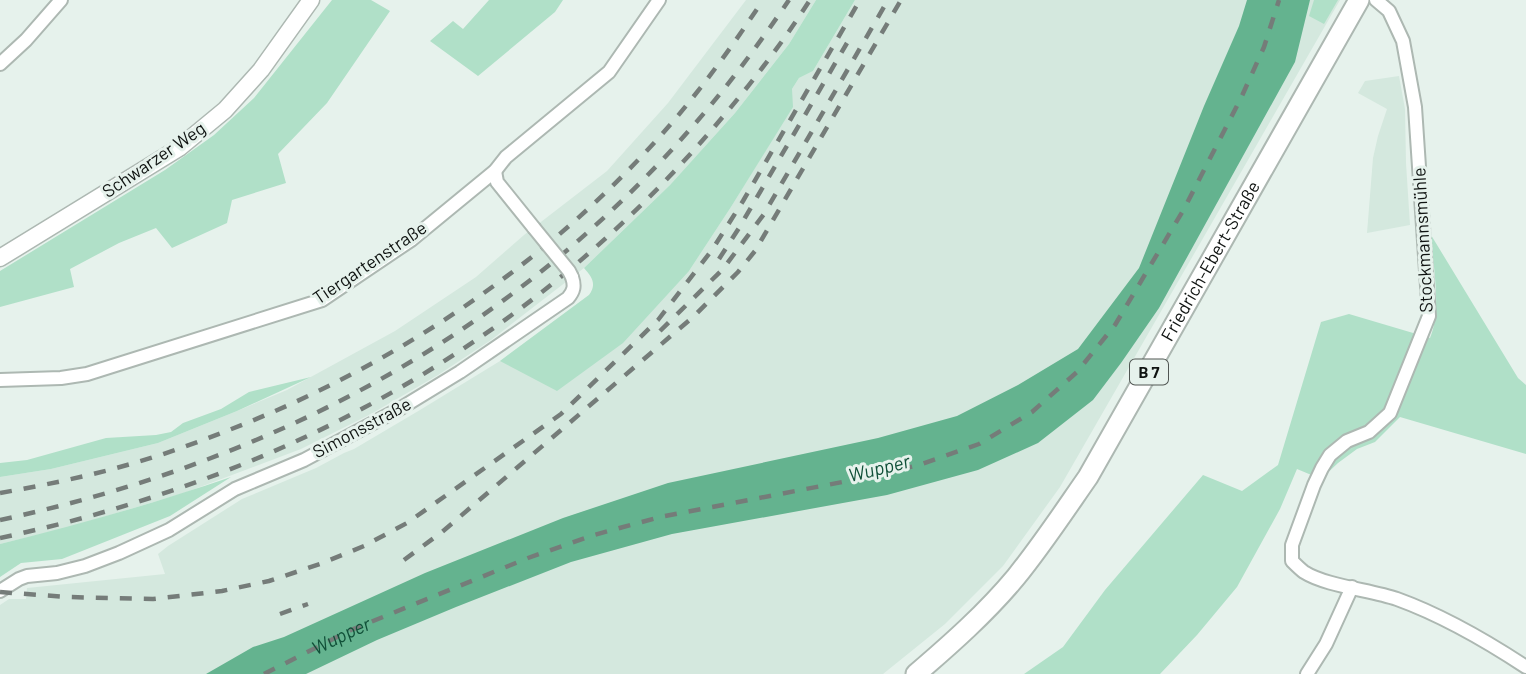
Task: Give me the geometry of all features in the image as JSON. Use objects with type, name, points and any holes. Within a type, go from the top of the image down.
[{"type":"main road","name":"Friedrich-Ebert-Straße","points":[[916,674],[954,641],[1014,578],[1047,537],[1088,477],[1359,0]]},
{"type":"street","points":[[0,64],[26,40],[61,0]]},
{"type":"street","name":"Tiergartenstraße","points":[[0,380],[61,378],[87,374],[322,300],[411,240],[608,72],[659,0]]},
{"type":"street","name":"Stockmannsmühle","points":[[1376,0],[1390,11],[1403,41],[1415,107],[1429,316],[1390,413],[1369,432],[1347,441],[1330,455],[1314,485],[1292,545],[1292,561],[1303,572],[1322,580],[1396,598],[1449,621],[1526,667]]},
{"type":"street","name":"Schwarzer Weg","points":[[0,258],[179,148],[225,110],[261,70],[309,1]]},
{"type":"street","name":"Simonsstraße","points":[[0,591],[19,579],[71,570],[119,553],[169,530],[235,488],[304,460],[365,428],[460,372],[568,299],[574,285],[569,271],[497,182],[495,171]]},
{"type":"street","points":[[1307,674],[1326,643],[1352,587]]},
{"type":"shaded area","points":[[332,0],[371,0],[390,11],[327,103],[278,154],[286,183],[232,200],[227,223],[172,248],[156,228],[119,243],[70,269],[74,287],[0,307],[0,271],[165,170],[214,135],[254,98]]},
{"type":"shaded area","points":[[489,0],[563,0],[555,12],[478,76],[430,41],[453,21],[463,29]]},
{"type":"shaded area","points":[[746,0],[816,0],[789,44],[735,113],[670,185],[584,268],[491,340],[371,414],[301,449],[184,493],[70,527],[0,544],[0,477],[51,469],[158,443],[287,390],[395,331],[476,277],[524,235],[607,171],[668,103]]},
{"type":"shaded area","points":[[816,0],[855,0],[813,71],[799,78],[792,89],[793,107],[689,271],[623,343],[557,391],[500,361],[589,295],[593,281],[584,268],[670,185],[735,113],[789,44]]},
{"type":"shaded area","points":[[855,0],[1340,0],[1060,487],[1003,566],[945,624],[883,674],[0,674],[0,605],[9,599],[26,599],[27,588],[165,574],[158,554],[168,546],[242,499],[354,449],[420,410],[500,361],[589,295],[689,271],[792,107],[792,89],[799,78],[813,71]]},
{"type":"shaded area","points":[[1314,0],[1338,0],[1324,24],[1309,16]]},
{"type":"shaded area","points":[[1399,76],[1405,109],[1410,225],[1367,233],[1373,158],[1387,109],[1358,93],[1365,81]]},
{"type":"shaded area","points":[[1431,235],[1518,378],[1526,385],[1526,454],[1400,417],[1375,442],[1357,449],[1321,479],[1297,469],[1280,509],[1237,587],[1160,674],[1024,674],[1063,647],[1105,590],[1203,475],[1242,491],[1278,465],[1321,322],[1349,314],[1430,338],[1436,314]]},
{"type":"shaded area","points":[[311,377],[158,443],[51,469],[0,477],[0,463],[27,460],[106,438],[171,432],[183,423],[221,409],[249,392]]},
{"type":"shaded area","points":[[231,477],[170,516],[62,559],[21,563],[0,577],[0,544],[116,513]]},
{"type":"water","name":"Wupper","points":[[1247,0],[1310,0],[1295,62],[1159,308],[1093,400],[1038,443],[978,470],[887,495],[672,534],[571,562],[377,640],[306,674],[206,674],[253,647],[284,637],[425,573],[563,518],[668,483],[878,438],[957,416],[1018,385],[1078,349],[1139,268],[1239,26]]},
{"type":"railway","points":[[0,493],[117,468],[229,430],[347,377],[458,311],[561,233],[609,189],[684,109],[763,0]]},
{"type":"railway","points":[[0,520],[100,495],[196,464],[290,425],[379,380],[465,328],[545,268],[622,201],[706,111],[789,0]]},
{"type":"railway","points":[[0,538],[100,513],[196,482],[289,444],[378,400],[464,348],[545,290],[622,224],[725,114],[810,0]]},
{"type":"railway","points":[[0,592],[153,599],[222,591],[269,581],[320,564],[364,546],[407,523],[561,414],[658,320],[712,250],[743,201],[860,0]]},
{"type":"railway","points":[[660,331],[723,269],[764,214],[888,0]]},
{"type":"railway","points":[[404,560],[442,532],[693,317],[738,272],[755,251],[901,0]]},
{"type":"railway","points":[[264,674],[351,630],[528,558],[594,535],[660,517],[919,465],[979,444],[1032,412],[1077,372],[1115,325],[1184,209],[1241,98],[1264,47],[1279,0]]},
{"type":"railway","points":[[719,259],[847,43]]},
{"type":"railway","points":[[280,614],[308,604]]}]
